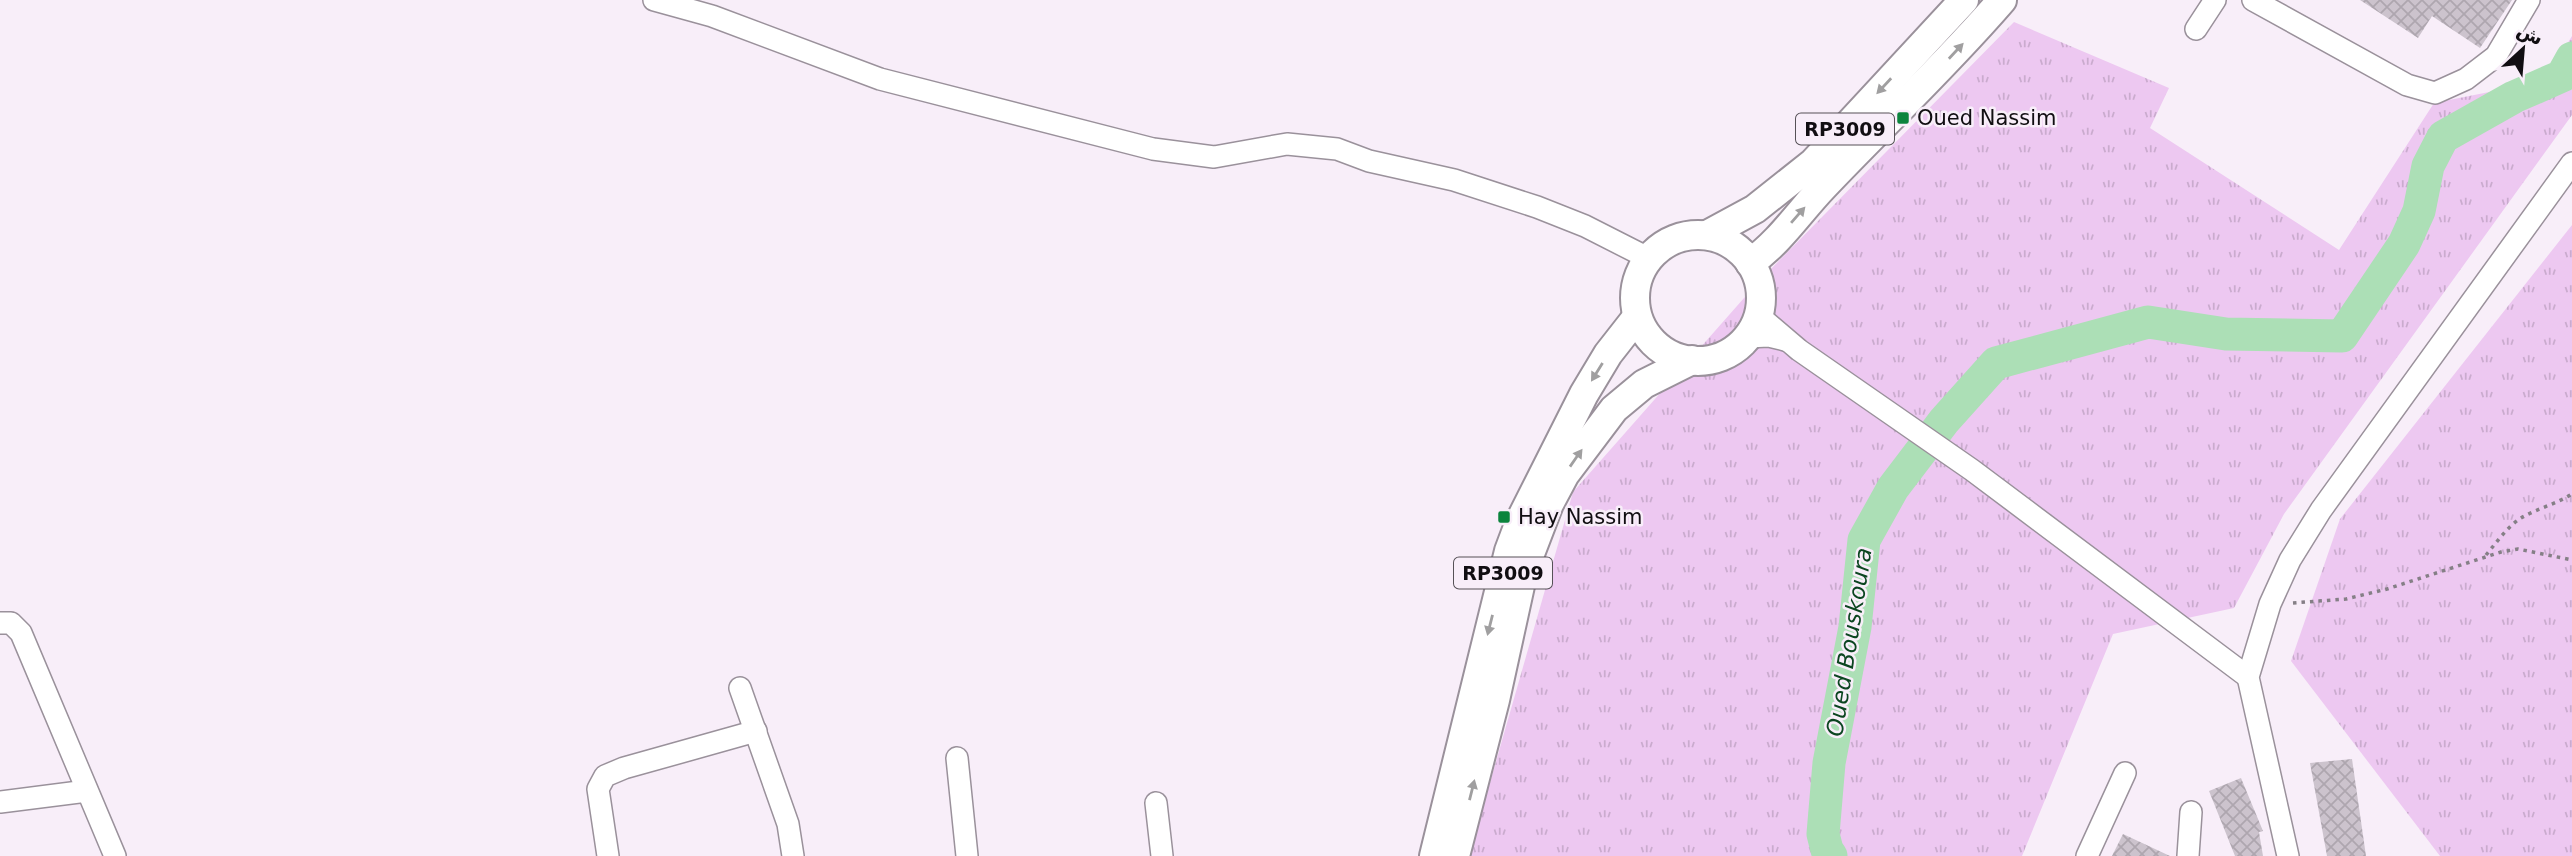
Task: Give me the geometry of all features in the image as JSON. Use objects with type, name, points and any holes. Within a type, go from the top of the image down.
[{"type":"main road","name":"RP3009","points":[[1648,258],[1668,242],[1681,237],[1707,235],[1755,209],[1813,163],[1964,0]]},
{"type":"main road","name":"RP3009","points":[[1750,263],[1770,248],[1823,187],[1899,112],[2002,0]]},
{"type":"main road","points":[[1707,235],[1731,244],[1750,263],[1759,281],[1761,298],[1753,326]]},
{"type":"main road","points":[[1648,258],[1635,286],[1637,317],[1649,338],[1658,347],[1680,358],[1692,360]]},
{"type":"main road","name":"RP3009","points":[[1434,856],[1506,564],[1521,519],[1584,394],[1608,354],[1637,317]]},
{"type":"main road","name":"RP3009","points":[[1455,856],[1495,700],[1523,572],[1549,504],[1571,466],[1614,409],[1644,384],[1692,360],[1723,356],[1736,348],[1753,326]]},
{"type":"street","points":[[654,0],[714,8],[880,79],[1153,149],[1213,157],[1287,144],[1337,149],[1369,162],[1454,180],[1517,200],[1585,226],[1648,258]]},
{"type":"street","points":[[2196,29],[2215,0]]},
{"type":"street","points":[[2253,0],[2407,85],[2435,93],[2466,79],[2496,56],[2529,0]]},
{"type":"street","points":[[2288,856],[2248,677],[2270,604],[2290,560],[2321,510],[2572,163]]},
{"type":"street","points":[[1753,326],[1785,340],[1972,470],[2248,677]]},
{"type":"street","points":[[0,623],[10,624],[21,633],[114,856]]},
{"type":"street","points":[[740,688],[788,824],[793,856]]},
{"type":"street","points":[[608,856],[598,789],[605,776],[624,768],[756,731]]},
{"type":"street","points":[[957,758],[967,856]]},
{"type":"street","points":[[2087,856],[2125,773]]},
{"type":"street","points":[[0,803],[87,791]]},
{"type":"street","points":[[1156,803],[1162,856]]},
{"type":"street","points":[[2189,856],[2191,812]]},
{"type":"path","points":[[2485,556],[2522,517],[2572,494]]},
{"type":"path","points":[[2270,604],[2346,599],[2387,589],[2485,556],[2518,549],[2572,560]]},
{"type":"green space","points":[[2014,22],[2169,88],[2150,128],[2339,250],[2434,103],[2544,81],[2572,36],[2572,115],[2284,514],[2234,608],[2113,634],[2022,856],[1469,856],[1573,492],[1759,281]]},
{"type":"green space","points":[[2572,225],[2572,856],[2440,856],[2291,661],[2340,519]]},
{"type":"building","points":[[2360,0],[2512,0],[2480,48],[2432,16],[2418,38]]},
{"type":"building","points":[[2352,759],[2366,856],[2327,856],[2310,763]]},
{"type":"building","points":[[2241,778],[2263,831],[2259,832],[2263,856],[2235,856],[2209,791]]},
{"type":"building","points":[[2123,834],[2170,856],[2112,856]]},
{"type":"waterway","name":"Oued Bouskoura","points":[[1831,856],[1823,834],[1829,763],[1855,627],[1864,540],[1893,488],[1944,421],[1996,363],[2148,322],[2226,334],[2342,336],[2404,244],[2419,211],[2428,166],[2443,137],[2514,97],[2562,76],[2572,58]]},
{"type":"place","name":"Oued Nassim","points":[[1903,118]]},
{"type":"place","name":"Hay Nassim","points":[[1504,517]]}]
